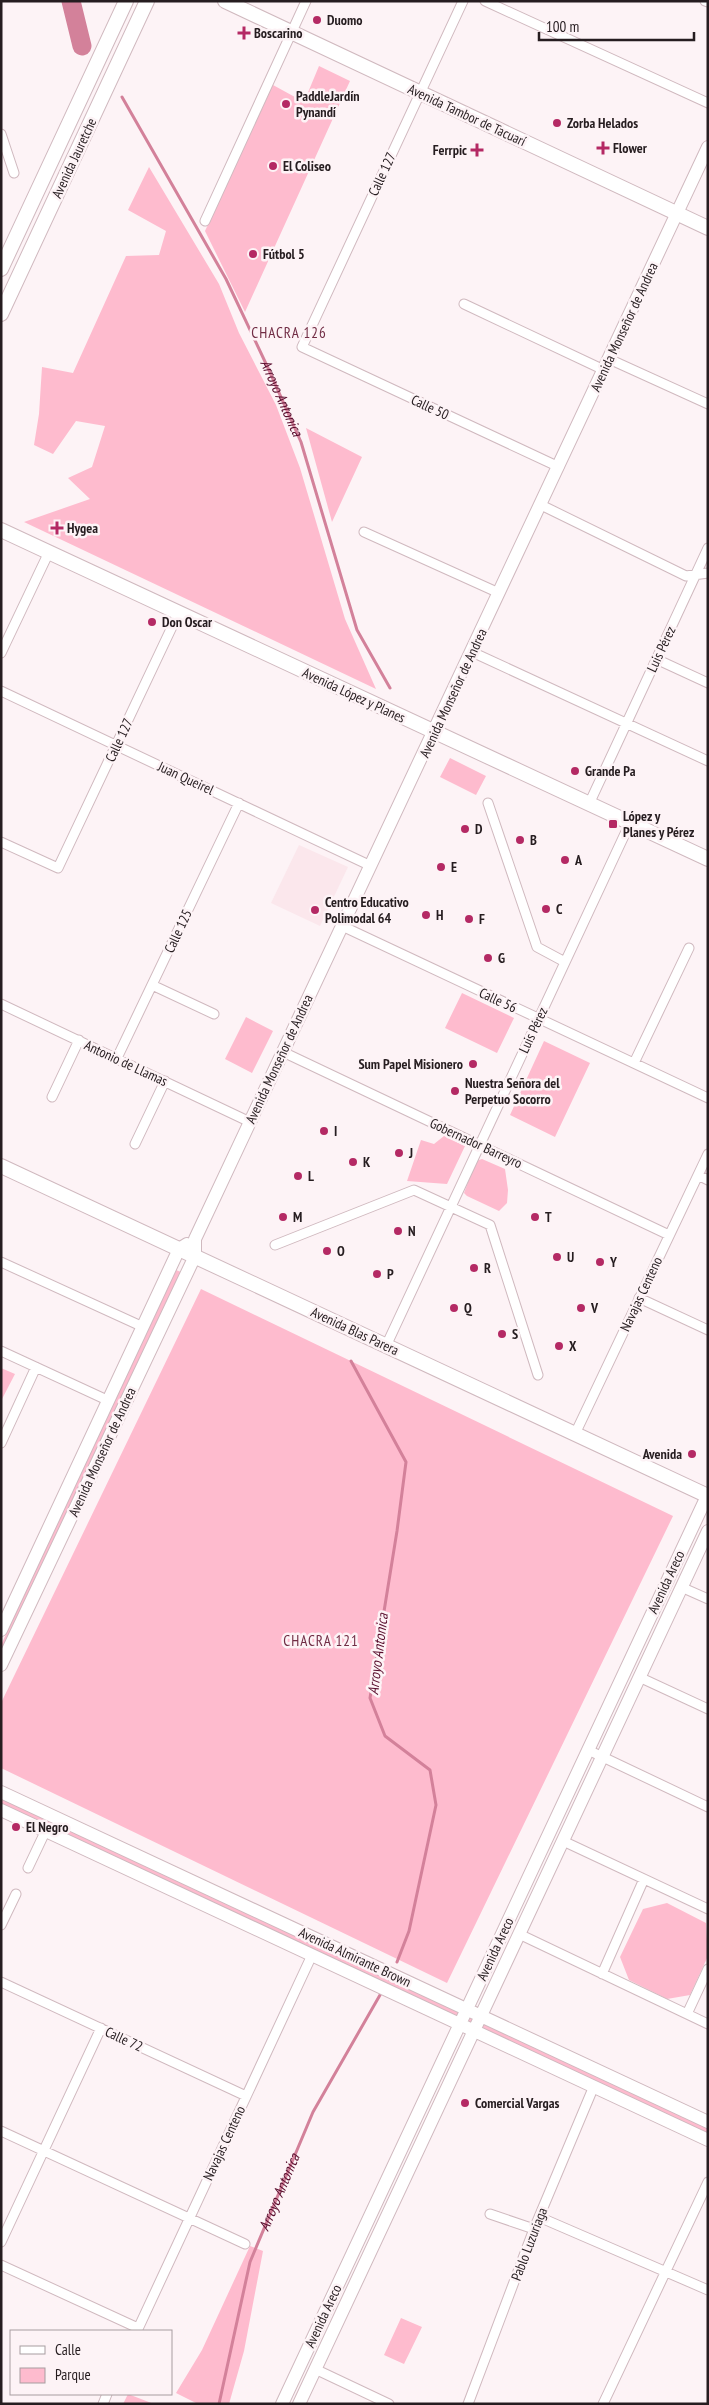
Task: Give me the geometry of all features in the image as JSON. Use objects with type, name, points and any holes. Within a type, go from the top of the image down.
[{"type":"main road","name":"Avenida Jauretche","points":[[1,269],[126,1]]},
{"type":"main road","name":"Avenida Jauretche","points":[[1,314],[148,1]]},
{"type":"main road","name":"Avenida Tambor de Tacuarí","points":[[225,1],[708,228]]},
{"type":"main road","name":"Avenida Monseñor de Andrea","points":[[1,1664],[195,1256],[195,1239],[708,147]]},
{"type":"main road","name":"Avenida López y Planes","points":[[1,530],[708,859]]},
{"type":"main road","name":"Avenida Blas Parera","points":[[1,1166],[707,1495]]},
{"type":"main road","points":[[179,1249],[195,1239]]},
{"type":"main road","name":"Avenida Monseñor de Andrea","points":[[1,1630],[5,1612],[179,1249]]},
{"type":"main road","name":"Avenida Areco","points":[[282,2404],[707,1495]]},
{"type":"main road","name":"Avenida Areco","points":[[299,2404],[708,1530]]},
{"type":"main road","name":"Avenida Almirante Brown","points":[[1,1792],[708,2122]]},
{"type":"main road","name":"Avenida Almirante Brown","points":[[1,1810],[708,2140]]},
{"type":"street","points":[[205,221],[306,1]]},
{"type":"street","name":"Calle 127","points":[[302,347],[463,1]]},
{"type":"street","points":[[485,1],[708,103]]},
{"type":"street","points":[[1,134],[14,173]]},
{"type":"street","points":[[464,304],[708,404]]},
{"type":"street","name":"Calle 50","points":[[302,347],[559,467]]},
{"type":"street","points":[[541,504],[686,576],[696,573],[708,573]]},
{"type":"street","points":[[364,532],[499,594]]},
{"type":"street","name":"Luis Pérez","points":[[589,804],[708,548]]},
{"type":"street","points":[[1,653],[49,552]]},
{"type":"street","name":"Calle 127","points":[[1,842],[58,868],[179,612]]},
{"type":"street","points":[[472,652],[708,761]]},
{"type":"street","points":[[656,659],[708,683]]},
{"type":"street","name":"Juan Queirel","points":[[1,691],[371,866]]},
{"type":"street","name":"Calle 125","points":[[118,1058],[239,803]]},
{"type":"street","points":[[488,803],[536,947],[565,962]]},
{"type":"street","name":"Luis Pérez","points":[[386,1346],[630,823]]},
{"type":"street","name":"Calle 56","points":[[342,926],[708,1098]]},
{"type":"street","points":[[634,1063],[689,948]]},
{"type":"street","points":[[152,985],[214,1014]]},
{"type":"street","name":"Antonio de Llamas","points":[[1,1004],[250,1122]]},
{"type":"street","points":[[52,1097],[79,1040]]},
{"type":"street","name":"Gobernador Barreyro","points":[[283,1052],[669,1235]]},
{"type":"street","points":[[135,1144],[165,1081]]},
{"type":"street","name":"Navajas Centeno","points":[[576,1434],[708,1154]]},
{"type":"street","points":[[698,1175],[708,1180]]},
{"type":"street","points":[[275,1245],[414,1190],[452,1206],[490,1225],[538,1375]]},
{"type":"street","points":[[1,1262],[141,1326]]},
{"type":"street","points":[[639,1298],[708,1330]]},
{"type":"street","points":[[1,1351],[107,1400]]},
{"type":"street","points":[[1,1443],[36,1367]]},
{"type":"street","points":[[681,1587],[708,1599]]},
{"type":"street","points":[[639,1677],[708,1710]]},
{"type":"street","points":[[588,1750],[708,1807]]},
{"type":"street","points":[[28,1868],[46,1830]]},
{"type":"street","points":[[563,1841],[708,1909]]},
{"type":"street","points":[[602,1974],[644,1879]]},
{"type":"street","points":[[1,1925],[16,1894]]},
{"type":"street","points":[[519,1934],[708,2024]]},
{"type":"street","name":"Navajas Centeno","points":[[137,2330],[312,1955]]},
{"type":"street","points":[[687,2014],[708,1969]]},
{"type":"street","name":"Calle 72","points":[[1,1982],[246,2096]]},
{"type":"street","points":[[1,2242],[101,2028]]},
{"type":"street","name":"Pablo Luzuriaga","points":[[468,2404],[539,2216],[594,2086]]},
{"type":"street","points":[[1,2131],[245,2244]]},
{"type":"street","points":[[603,2404],[708,2182]]},
{"type":"street","points":[[490,2214],[534,2229]]},
{"type":"street","points":[[539,2216],[708,2290]]},
{"type":"street","points":[[1,2265],[137,2330]]},
{"type":"street","points":[[315,2369],[389,2404]]},
{"type":"shaded area","points":[[299,845],[348,867],[320,926],[271,903]]},
{"type":"green space","name":"El Coliseo","points":[[319,66],[350,81],[245,312],[205,231],[273,85],[304,102]]},
{"type":"green space","points":[[149,167],[219,284],[239,333],[276,405],[300,468],[345,619],[376,689],[24,522],[90,499],[68,478],[92,467],[105,426],[76,421],[53,454],[34,445],[39,414],[42,367],[73,373],[126,256],[159,255],[166,231],[128,210]]},
{"type":"green space","points":[[306,428],[362,457],[332,522]]},
{"type":"green space","points":[[450,758],[486,776],[476,795],[440,777]]},
{"type":"green space","points":[[462,993],[514,1018],[497,1053],[445,1028]]},
{"type":"green space","points":[[246,1017],[273,1031],[252,1073],[225,1059]]},
{"type":"green space","points":[[544,1041],[590,1063],[555,1137],[510,1115]]},
{"type":"green space","points":[[444,1136],[465,1146],[447,1184],[407,1181],[421,1140],[434,1144]]},
{"type":"green space","points":[[482,1159],[505,1169],[508,1190],[507,1203],[499,1211],[464,1193],[476,1161]]},
{"type":"green space","points":[[176,1270],[181,1272],[1,1656],[1,1645]]},
{"type":"green space","points":[[201,1289],[673,1516],[447,1983],[1,1768],[1,1703]]},
{"type":"green space","points":[[1,1368],[15,1374],[1,1401]]},
{"type":"green space","points":[[1,1798],[708,2128],[708,2135],[1,1805]]},
{"type":"green space","points":[[667,1903],[706,1923],[708,1956],[690,1995],[667,1999],[629,1980],[620,1957],[643,1909]]},
{"type":"green space","points":[[250,2246],[263,2251],[244,2351],[229,2404],[198,2404],[176,2393],[202,2350]]},
{"type":"green space","points":[[401,2318],[422,2327],[404,2364],[384,2355]]},
{"type":"green space","points":[[128,2395],[131,2395],[154,2404],[123,2404]]},
{"type":"waterway","name":"Arroyo Antonica","points":[[71,1],[82,46]]},
{"type":"waterway","name":"Arroyo Antonica","points":[[122,97],[226,279],[268,368],[301,442],[357,630],[390,688]]},
{"type":"waterway","name":"Arroyo Antonica","points":[[351,1361],[406,1462],[397,1531],[370,1698],[385,1736],[430,1770],[436,1805],[409,1931],[397,1962]]},
{"type":"waterway","name":"Arroyo Antonica","points":[[219,2404],[250,2262],[313,2112],[380,1995]]},
{"type":"place","name":"Duomo","points":[[317,20]]},
{"type":"place","name":"Boscarino","points":[[244,33]]},
{"type":"place","name":"PaddleJardín Pynandí","points":[[286,104]]},
{"type":"place","name":"Zorba Helados","points":[[557,123]]},
{"type":"place","name":"Flower","points":[[603,148]]},
{"type":"place","name":"Ferrpic","points":[[477,150]]},
{"type":"place","name":"El Coliseo","points":[[273,166]]},
{"type":"place","name":"Fútbol 5","points":[[253,254]]},
{"type":"place","name":"Hygea","points":[[57,528]]},
{"type":"place","name":"Don Oscar","points":[[152,622]]},
{"type":"place","name":"Grande Pa","points":[[575,771]]},
{"type":"place","name":"López y Planes y Pérez","points":[[613,824]]},
{"type":"place","name":"D","points":[[465,829]]},
{"type":"place","name":"B","points":[[520,840]]},
{"type":"place","name":"A","points":[[565,860]]},
{"type":"place","name":"E","points":[[441,867]]},
{"type":"place","name":"C","points":[[546,909]]},
{"type":"place","name":"Centro Educativo Polimodal 64","points":[[315,910]]},
{"type":"place","name":"H","points":[[426,915]]},
{"type":"place","name":"F","points":[[469,919]]},
{"type":"place","name":"G","points":[[488,958]]},
{"type":"place","name":"Sum Papel Misionero","points":[[473,1064]]},
{"type":"place","name":"Nuestra Señora del Perpetuo Socorro","points":[[455,1091]]},
{"type":"place","name":"I","points":[[324,1131]]},
{"type":"place","name":"J","points":[[399,1153]]},
{"type":"place","name":"K","points":[[353,1162]]},
{"type":"place","name":"L","points":[[298,1176]]},
{"type":"place","name":"M","points":[[283,1217]]},
{"type":"place","name":"T","points":[[535,1217]]},
{"type":"place","name":"N","points":[[398,1231]]},
{"type":"place","name":"O","points":[[327,1251]]},
{"type":"place","name":"U","points":[[557,1257]]},
{"type":"place","name":"Y","points":[[600,1262]]},
{"type":"place","name":"R","points":[[474,1268]]},
{"type":"place","name":"P","points":[[377,1274]]},
{"type":"place","name":"Q","points":[[454,1308]]},
{"type":"place","name":"V","points":[[581,1308]]},
{"type":"place","name":"S","points":[[502,1334]]},
{"type":"place","name":"X","points":[[559,1346]]},
{"type":"place","name":"Avenida","points":[[692,1454]]},
{"type":"place","name":"El Negro","points":[[16,1827]]},
{"type":"place","name":"Comercial Vargas","points":[[465,2103]]},
{"type":"district","name":"CHACRA 126","points":[[289,333]]},
{"type":"district","name":"CHACRA 121","points":[[321,1641]]}]
